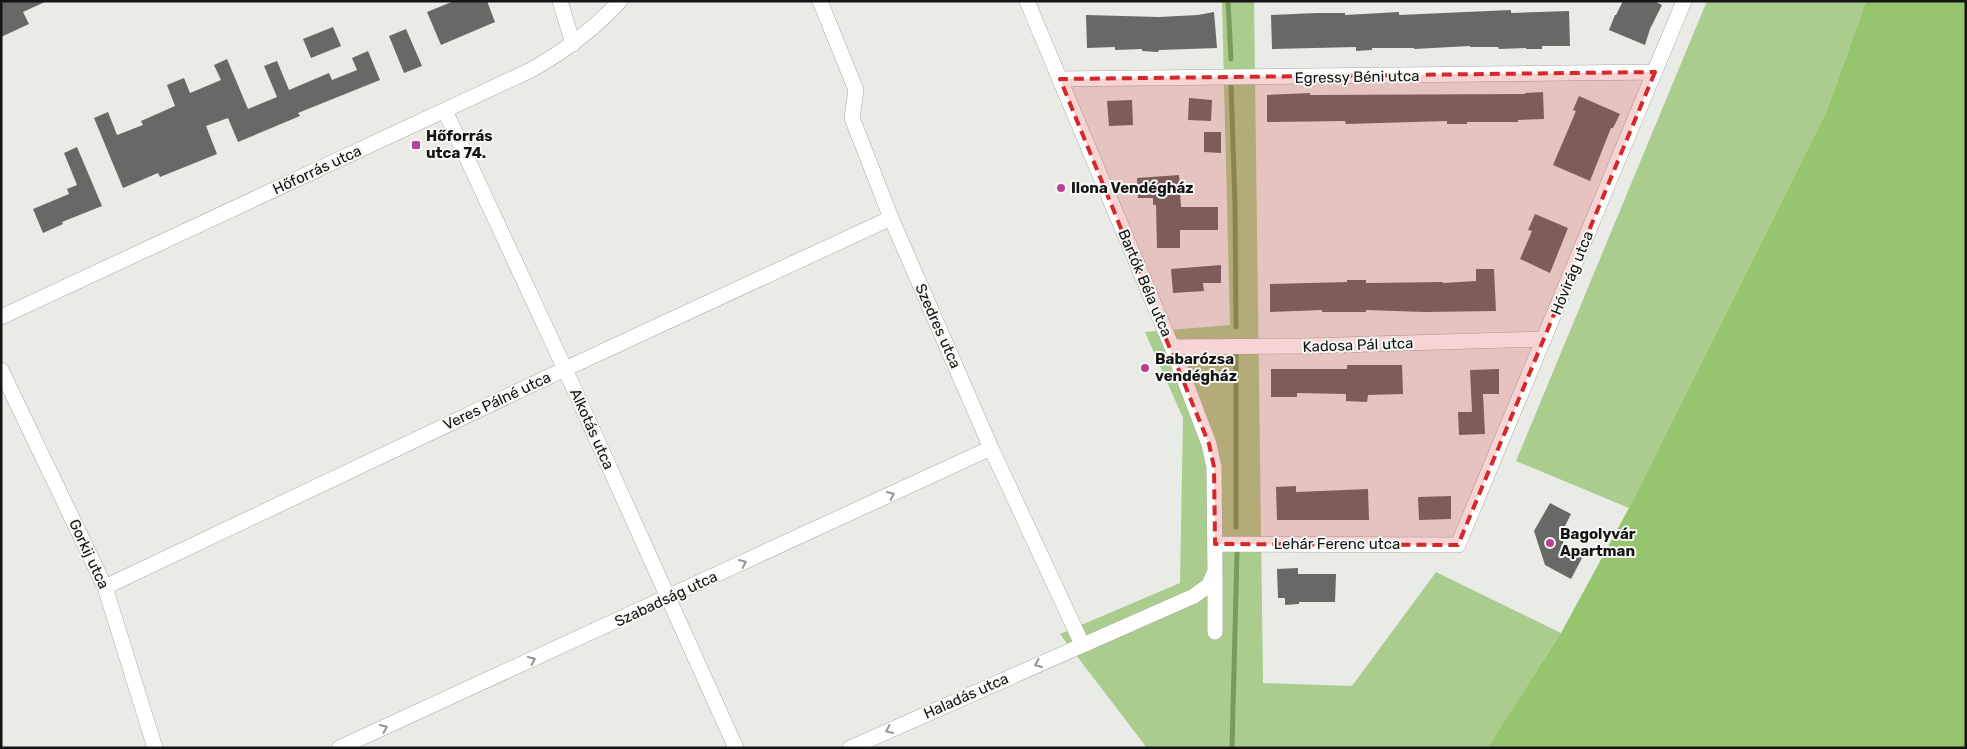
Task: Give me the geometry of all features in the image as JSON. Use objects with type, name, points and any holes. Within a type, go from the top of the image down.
[{"type":"street","points":[[560,1],[573,44]]},
{"type":"street","name":"Hőforrás utca","points":[[1,317],[531,70],[573,44],[597,25],[620,1]]},
{"type":"street","name":"Szedres utca","points":[[820,1],[856,90],[852,118],[891,218],[991,448],[1082,644]]},
{"type":"street","name":"Bartók Béla utca","points":[[1026,1],[1172,347],[1212,456],[1214,467],[1215,632]]},
{"type":"street","name":"Hóvirág utca","points":[[1458,545],[1684,1]]},
{"type":"street","name":"Egressy Béni utca","points":[[1060,79],[1655,72]]},
{"type":"street","name":"Alkotás utca","points":[[445,111],[565,369],[736,748]]},
{"type":"street","name":"Veres Pálné utca","points":[[106,587],[565,369],[891,218]]},
{"type":"street","name":"Kadosa Pál utca","points":[[1172,347],[1304,346],[1544,339]]},
{"type":"street","name":"Gorkij utca","points":[[1,370],[106,587],[155,748]]},
{"type":"street","name":"Szabadság utca","points":[[340,748],[991,448]]},
{"type":"street","name":"Lehár Ferenc utca","points":[[1215,544],[1458,545]]},
{"type":"street","points":[[1082,644],[1194,596],[1209,585],[1215,571]]},
{"type":"street","name":"Haladás utca","points":[[850,748],[1082,644]]},
{"type":"highlighted area","points":[[1655,72],[1458,545],[1215,544],[1214,467],[1209,444],[1060,79]]},
{"type":"green space","points":[[1222,1],[1254,1],[1263,683],[1352,686],[1436,572],[1561,633],[1487,748],[1147,748],[1060,634],[1180,583],[1183,418],[1145,332],[1230,325]]},
{"type":"green space","points":[[1707,1],[1866,1],[1827,110],[1629,508],[1516,461]]},
{"type":"green space","points":[[1866,1],[1966,1],[1966,748],[1487,748],[1561,633],[1629,508],[1827,110]]},
{"type":"building","points":[[1,1],[47,1],[23,12],[29,24],[1,37]]},
{"type":"building","points":[[454,1],[487,1],[495,22],[441,45],[427,12]]},
{"type":"building","points":[[1623,1],[1654,1],[1662,5],[1650,29],[1645,45],[1609,30]]},
{"type":"building","points":[[1511,10],[1511,13],[1569,11],[1570,46],[1542,46],[1542,49],[1499,49],[1498,47],[1470,46],[1414,49],[1372,48],[1372,50],[1356,51],[1356,47],[1272,49],[1271,15],[1345,13],[1345,15],[1399,12],[1399,15]]},
{"type":"building","points":[[1214,12],[1217,48],[1159,50],[1158,52],[1142,51],[1142,49],[1115,50],[1115,47],[1087,48],[1086,15],[1159,17],[1198,15]]},
{"type":"building","points":[[333,27],[341,46],[311,58],[303,39]]},
{"type":"building","points":[[406,29],[422,66],[404,73],[389,36]]},
{"type":"building","points":[[368,51],[380,80],[298,113],[300,116],[238,142],[228,118],[206,126],[217,154],[160,177],[158,173],[123,188],[94,118],[108,112],[117,135],[143,125],[141,121],[175,106],[167,85],[184,78],[190,93],[221,80],[214,65],[227,59],[248,109],[277,97],[264,66],[277,61],[289,90],[329,73],[332,80],[357,70],[352,58]]},
{"type":"building","points":[[1543,92],[1544,119],[1518,120],[1518,122],[1447,124],[1447,121],[1346,124],[1345,121],[1267,122],[1267,95],[1310,93],[1310,95],[1525,94]]},
{"type":"building","points":[[1579,96],[1620,114],[1613,128],[1611,128],[1590,181],[1553,165],[1576,111],[1573,110]]},
{"type":"building","points":[[1189,98],[1212,100],[1211,121],[1188,120]]},
{"type":"building","points":[[1132,100],[1133,125],[1109,126],[1107,101]]},
{"type":"building","points":[[1204,132],[1221,132],[1221,153],[1204,152]]},
{"type":"building","points":[[77,147],[102,206],[62,222],[63,224],[43,233],[33,209],[69,194],[67,189],[77,185],[64,153]]},
{"type":"building","points":[[1179,175],[1181,207],[1218,207],[1218,230],[1180,230],[1180,248],[1157,248],[1156,205],[1153,205],[1153,198],[1138,198],[1137,178]]},
{"type":"building","points":[[1535,214],[1568,228],[1550,273],[1520,259],[1532,231],[1528,230]]},
{"type":"building","points":[[1221,265],[1221,283],[1203,283],[1204,291],[1173,293],[1171,269]]},
{"type":"building","points":[[1476,269],[1494,269],[1496,311],[1425,312],[1366,310],[1366,312],[1322,312],[1322,310],[1270,312],[1270,284],[1347,282],[1347,280],[1366,280],[1366,283],[1476,281]]},
{"type":"building","points":[[1347,365],[1402,365],[1403,394],[1368,395],[1367,402],[1346,401],[1346,394],[1297,393],[1297,397],[1271,397],[1271,369],[1347,369]]},
{"type":"building","points":[[1499,369],[1499,394],[1483,394],[1485,434],[1459,435],[1458,412],[1472,412],[1470,370]]},
{"type":"building","points":[[1296,486],[1296,492],[1368,489],[1369,520],[1277,520],[1276,487]]},
{"type":"building","points":[[1451,496],[1451,519],[1419,520],[1418,497]]},
{"type":"building","points":[[1550,503],[1571,514],[1561,534],[1565,549],[1582,558],[1571,579],[1545,565],[1534,531]]},
{"type":"building","points":[[1298,568],[1298,574],[1336,574],[1335,602],[1299,602],[1299,604],[1285,605],[1285,598],[1278,598],[1277,569]]},
{"type":"waterway","points":[[1228,1],[1231,59]]},
{"type":"waterway","points":[[1231,84],[1235,204],[1236,327]]},
{"type":"waterway","points":[[1236,350],[1236,527]]},
{"type":"waterway","points":[[1232,748],[1237,552]]},
{"type":"place","name":"Hőforrás utca 74.","points":[[416,145]]},
{"type":"place","name":"Ilona Vendégház","points":[[1061,188]]},
{"type":"place","name":"Babarózsa vendégház","points":[[1145,368]]},
{"type":"place","name":"Bagolyvár Apartman","points":[[1550,543]]}]
